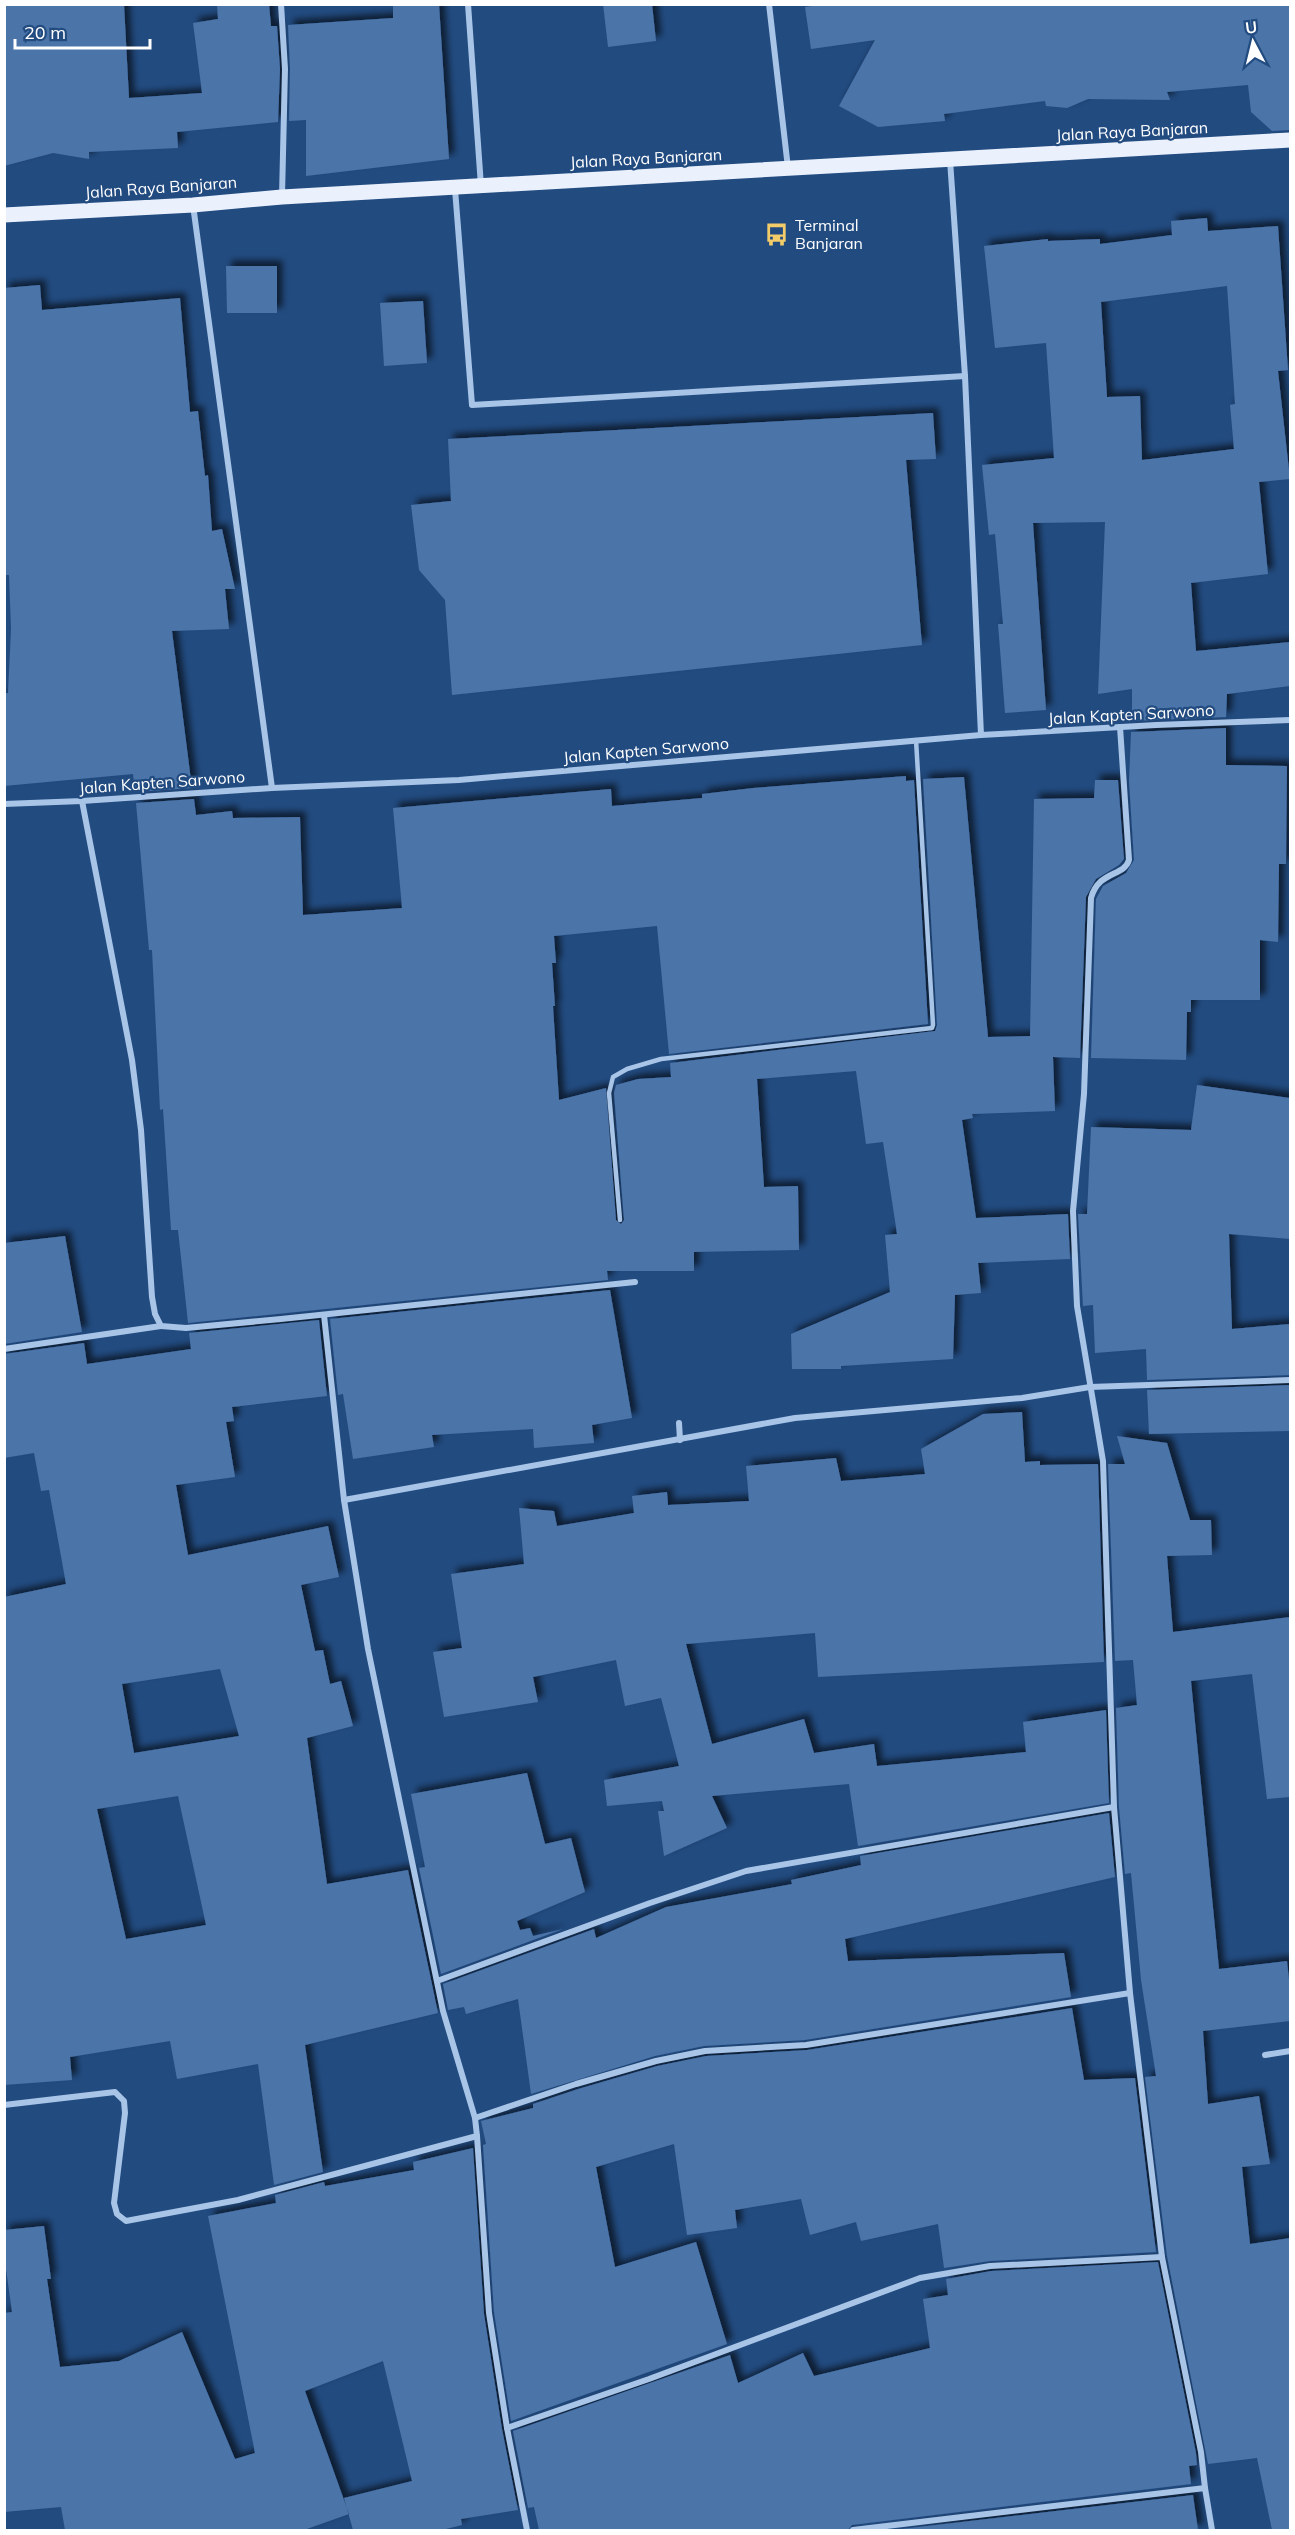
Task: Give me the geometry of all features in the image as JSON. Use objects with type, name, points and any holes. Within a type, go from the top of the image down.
[{"type":"main road","name":"Jalan Raya Banjaran","points":[[4,215],[1290,140]]},
{"type":"street","points":[[281,4],[285,69],[282,197]]},
{"type":"street","points":[[468,4],[481,186]]},
{"type":"street","points":[[769,4],[788,168]]},
{"type":"street","points":[[950,160],[965,376],[981,735]]},
{"type":"street","points":[[454,187],[472,405],[965,376]]},
{"type":"street","points":[[193,204],[272,788]]},
{"type":"street","name":"Jalan Kapten Sarwono","points":[[4,804],[272,788],[459,780],[981,735],[1290,720]]},
{"type":"street","points":[[1120,727],[1129,860],[1124,868],[1094,886],[1091,898],[1084,1094],[1072,1211],[1077,1305],[1102,1461],[1114,1807],[1130,1993],[1162,2257],[1201,2452],[1212,2530]]},
{"type":"street","points":[[82,801],[132,1060],[141,1130],[153,1297],[155,1314],[161,1326]]},
{"type":"street","points":[[4,1349],[161,1326],[186,1328],[635,1282]]},
{"type":"street","points":[[324,1314],[344,1500],[368,1649],[443,2011],[476,2118],[489,2313],[507,2428],[527,2530]]},
{"type":"street","points":[[344,1500],[795,1418],[1022,1398],[1090,1387],[1290,1380]]},
{"type":"street","points":[[679,1423],[680,1440]]},
{"type":"street","points":[[437,1981],[650,1903],[746,1871],[1114,1807]]},
{"type":"street","points":[[476,2118],[576,2084],[656,2061],[705,2050],[807,2045],[1130,1993]]},
{"type":"street","points":[[1266,2055],[1290,2051]]},
{"type":"street","points":[[4,2105],[115,2092],[124,2101],[125,2114],[114,2203],[117,2214],[126,2221],[238,2200],[477,2136]]},
{"type":"street","points":[[507,2428],[660,2375],[920,2278],[990,2266],[1162,2257]]},
{"type":"street","points":[[853,2530],[1205,2488]]},
{"type":"lane","points":[[620,1220],[609,1093],[613,1077],[627,1069],[661,1059],[928,1030],[933,1025],[916,740]]},
{"type":"building","points":[[4,4],[124,4],[129,98],[202,93],[193,23],[218,19],[217,4],[269,4],[271,26],[277,26],[280,69],[278,122],[177,132],[178,148],[89,152],[89,159],[53,153],[4,166]]},
{"type":"building","points":[[393,4],[439,4],[449,159],[306,176],[306,120],[289,121],[288,25],[393,18]]},
{"type":"building","points":[[603,4],[652,4],[656,41],[608,47]]},
{"type":"building","points":[[825,4],[1290,4],[1290,130],[1272,131],[1251,112],[1248,85],[1167,92],[1170,100],[1088,99],[1067,108],[1046,106],[1045,101],[944,114],[945,121],[878,127],[839,106],[875,40],[811,49],[805,7]]},
{"type":"building","points":[[1207,218],[1208,231],[1278,226],[1288,370],[1278,371],[1290,479],[1259,482],[1268,574],[1191,583],[1196,651],[1290,642],[1290,686],[1227,694],[1226,717],[1132,721],[1132,689],[1098,694],[1105,522],[1033,523],[1046,710],[1005,713],[998,624],[1003,624],[995,534],[989,535],[982,465],[1054,458],[1046,343],[995,348],[984,246],[1048,239],[1048,241],[1100,239],[1100,244],[1172,235],[1171,221]],"holes":[[[1227,286],[1235,404],[1230,405],[1234,449],[1142,460],[1140,396],[1107,397],[1101,302]]]},
{"type":"building","points":[[226,266],[277,266],[277,313],[227,313]]},
{"type":"building","points":[[40,285],[42,310],[180,298],[190,412],[198,411],[205,476],[208,475],[212,531],[222,529],[235,589],[225,589],[229,629],[172,631],[192,788],[135,792],[133,774],[4,786],[4,693],[8,693],[11,629],[9,575],[4,575],[4,288]]},
{"type":"building","points":[[423,301],[427,363],[384,366],[380,303]]},
{"type":"building","points":[[933,413],[936,459],[906,460],[922,645],[452,695],[445,600],[419,570],[411,505],[451,501],[448,439]]},
{"type":"building","points":[[1226,728],[1226,765],[1287,766],[1286,864],[1279,864],[1278,942],[1260,940],[1260,1000],[1191,1000],[1191,1012],[1187,1012],[1186,1060],[1091,1058],[1096,899],[1103,886],[1126,873],[1134,860],[1129,781],[1131,732]]},
{"type":"building","points":[[906,776],[906,781],[914,780],[928,1024],[669,1054],[657,926],[554,936],[556,963],[552,963],[555,1006],[553,1006],[559,1100],[606,1088],[616,1220],[621,1224],[624,1220],[614,1093],[616,1085],[638,1079],[671,1077],[670,1063],[935,1031],[937,1025],[923,779],[964,777],[988,1037],[1030,1036],[1034,799],[1094,798],[1095,780],[1118,780],[1124,859],[1119,865],[1096,879],[1086,897],[1080,1058],[1053,1057],[1055,1111],[972,1114],[973,1118],[962,1120],[976,1218],[1068,1214],[1070,1259],[978,1263],[981,1293],[955,1295],[953,1359],[841,1366],[841,1369],[792,1369],[791,1334],[890,1292],[885,1235],[897,1234],[883,1142],[866,1144],[856,1071],[757,1079],[764,1187],[798,1186],[799,1250],[694,1252],[694,1271],[607,1271],[608,1280],[188,1323],[178,1230],[171,1230],[163,1109],[160,1110],[152,950],[149,950],[136,803],[194,799],[196,815],[232,811],[233,818],[300,817],[303,915],[402,908],[393,808],[611,789],[612,806],[702,798],[702,794],[753,788]]},
{"type":"building","points":[[1197,1085],[1290,1098],[1290,1239],[1229,1234],[1232,1329],[1290,1324],[1290,1375],[1147,1380],[1146,1349],[1095,1353],[1093,1305],[1083,1306],[1078,1214],[1087,1214],[1091,1127],[1191,1130]]},
{"type":"building","points":[[65,1236],[82,1332],[4,1344],[4,1243]]},
{"type":"building","points":[[610,1290],[632,1418],[592,1425],[594,1443],[534,1448],[533,1429],[432,1435],[434,1447],[353,1459],[343,1394],[338,1395],[330,1319]]},
{"type":"building","points":[[319,1320],[327,1396],[232,1407],[234,1421],[226,1422],[235,1477],[176,1485],[188,1555],[328,1526],[339,1577],[301,1585],[315,1651],[323,1650],[330,1684],[341,1681],[353,1726],[307,1738],[327,1884],[408,1870],[438,2013],[305,2045],[323,2172],[274,2185],[258,2064],[177,2079],[170,2041],[70,2057],[72,2080],[4,2085],[4,1597],[66,1584],[49,1490],[41,1491],[34,1453],[4,1458],[4,1354],[84,1343],[87,1364],[191,1349],[189,1333]],"holes":[[[220,1669],[239,1736],[134,1753],[122,1684]],[[178,1796],[206,1925],[126,1939],[97,1809]]]},
{"type":"building","points":[[1290,1385],[1290,1431],[1149,1434],[1147,1390]]},
{"type":"building","points":[[1022,1412],[1025,1462],[1040,1461],[1040,1465],[1098,1464],[1104,1662],[818,1677],[815,1633],[686,1644],[712,1744],[804,1719],[814,1753],[874,1744],[877,1766],[1026,1752],[1023,1722],[1106,1710],[1109,1803],[858,1846],[849,1784],[712,1796],[727,1828],[664,1856],[658,1811],[664,1811],[662,1801],[607,1806],[604,1780],[679,1766],[661,1698],[625,1706],[616,1660],[533,1677],[538,1702],[444,1717],[433,1652],[462,1648],[451,1574],[524,1564],[519,1508],[554,1511],[557,1526],[634,1513],[632,1496],[667,1492],[668,1505],[749,1501],[746,1466],[836,1458],[841,1481],[925,1474],[921,1449],[983,1414]]},
{"type":"building","points":[[1117,1436],[1167,1443],[1190,1520],[1211,1520],[1212,1555],[1167,1556],[1173,1632],[1290,1617],[1290,1797],[1267,1799],[1252,1674],[1191,1681],[1219,1969],[1287,1961],[1290,2021],[1203,2031],[1208,2104],[1259,2096],[1270,2164],[1242,2167],[1250,2244],[1290,2238],[1290,2530],[1272,2530],[1257,2458],[1208,2464],[1167,2256],[1145,2077],[1156,2076],[1141,1980],[1131,1873],[1125,1874],[1119,1807],[1116,1708],[1137,1705],[1133,1660],[1115,1661],[1108,1464],[1125,1464]]},
{"type":"building","points":[[527,1773],[545,1844],[571,1838],[585,1892],[517,1921],[520,1930],[530,1928],[533,1936],[563,1929],[441,1974],[419,1868],[425,1867],[411,1794]]},
{"type":"building","points":[[1109,1813],[1115,1877],[845,1939],[848,1961],[1064,1953],[1071,1997],[805,2040],[704,2046],[655,2056],[531,2094],[518,1999],[466,2014],[464,2007],[448,2010],[443,1984],[594,1929],[596,1938],[666,1907],[792,1884],[791,1880],[861,1865],[860,1856]]},
{"type":"building","points":[[1072,2008],[1084,2080],[1135,2078],[1156,2252],[990,2261],[944,2268],[938,2224],[861,2241],[856,2222],[810,2235],[801,2199],[735,2210],[737,2228],[687,2235],[674,2144],[596,2167],[615,2267],[696,2242],[727,2344],[511,2421],[494,2312],[483,2145],[486,2144],[481,2121],[533,2108],[533,2104],[657,2066],[706,2056],[807,2050]]},
{"type":"building","points":[[473,2148],[484,2314],[502,2429],[518,2510],[461,2519],[462,2525],[442,2530],[353,2530],[349,2514],[304,2530],[65,2530],[61,2507],[4,2512],[4,2313],[12,2312],[4,2255],[4,2230],[44,2226],[51,2279],[47,2279],[60,2367],[119,2361],[182,2332],[235,2459],[255,2453],[208,2216],[276,2203],[275,2195],[324,2182],[325,2186],[414,2170],[413,2162]],"holes":[[[383,2361],[412,2481],[344,2498],[347,2507],[305,2391]]]},
{"type":"building","points":[[1158,2262],[1196,2453],[1197,2465],[1189,2466],[1191,2484],[852,2525],[848,2530],[539,2530],[534,2507],[528,2508],[513,2431],[730,2355],[738,2383],[803,2353],[814,2376],[930,2348],[923,2299],[948,2295],[946,2279],[991,2271]]},
{"type":"building","points":[[1193,2495],[1198,2530],[893,2530]]},
{"type":"place","name":"Terminal Banjaran","points":[[777,234]]}]
